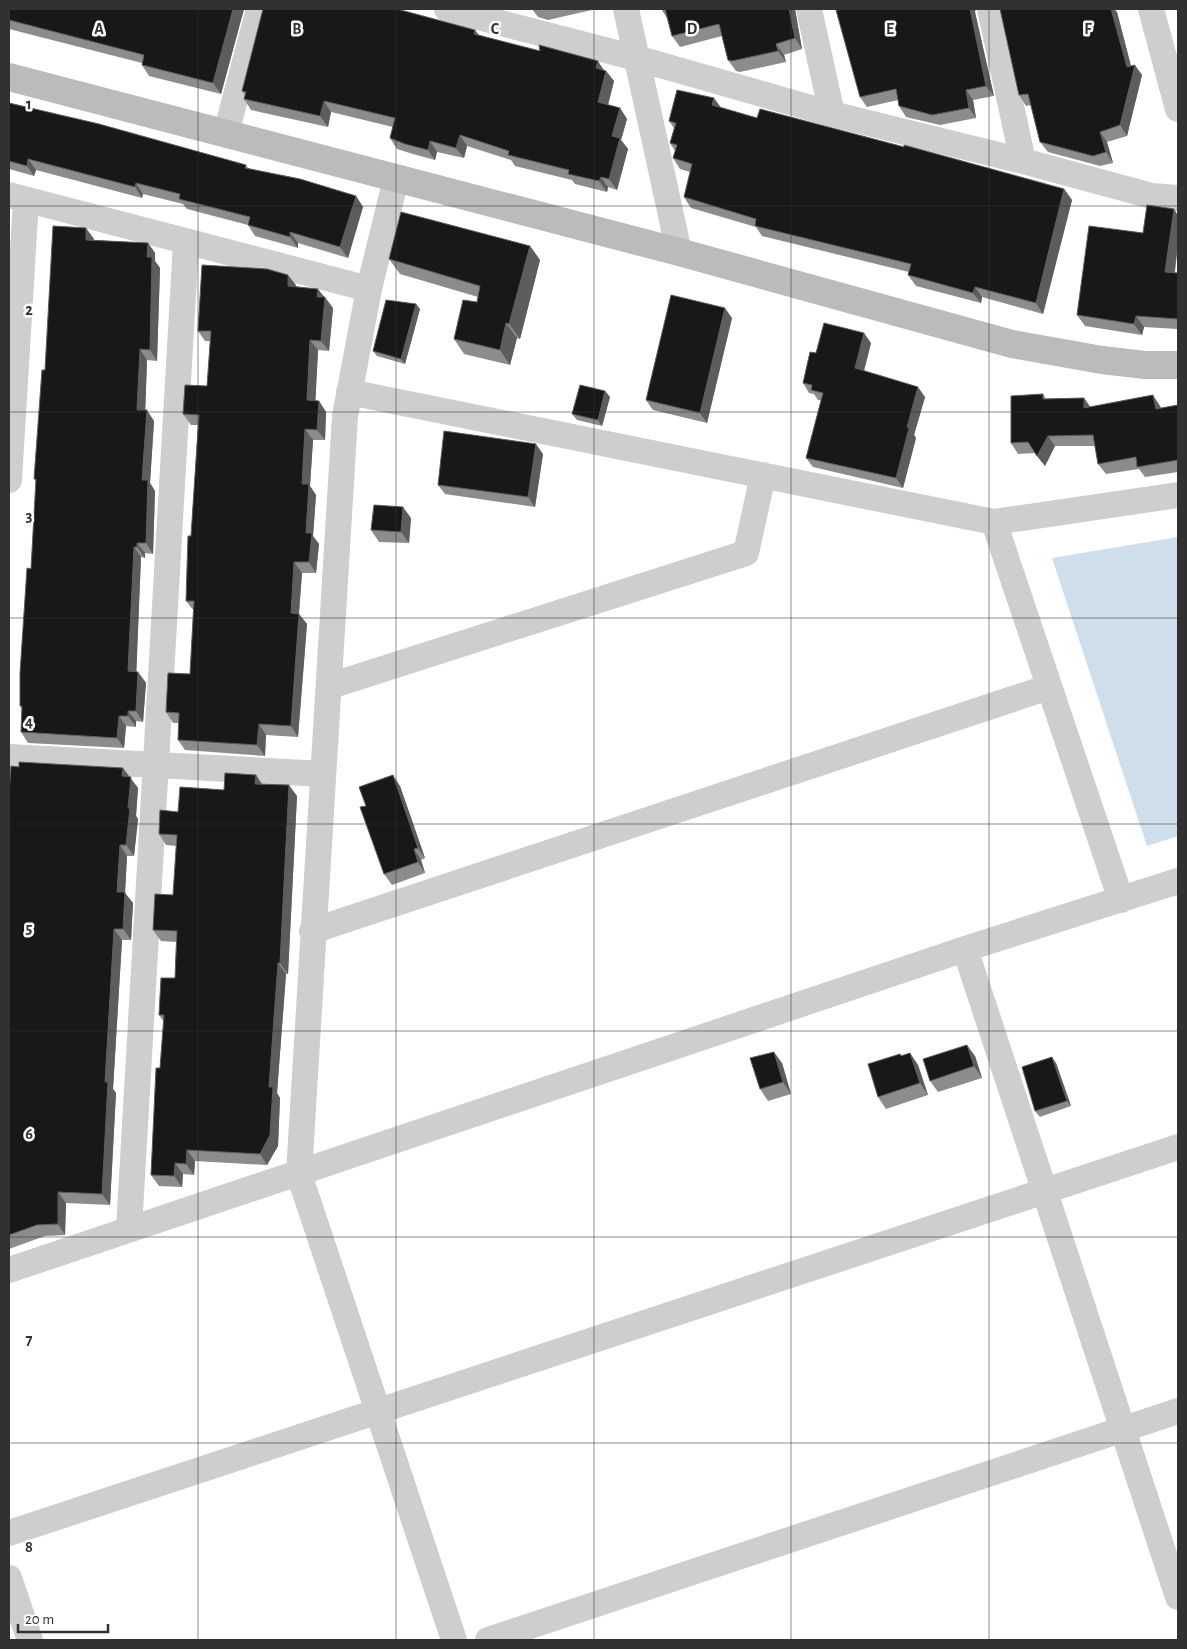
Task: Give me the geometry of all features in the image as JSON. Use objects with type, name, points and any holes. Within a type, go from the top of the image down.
[{"type":"street","points":[[226,133],[259,9]]},
{"type":"street","points":[[448,9],[636,58],[832,114],[1023,161],[1152,196],[1178,198]]},
{"type":"street","points":[[626,9],[679,252]]},
{"type":"street","points":[[810,9],[832,114]]},
{"type":"street","points":[[990,9],[1023,161]]},
{"type":"street","points":[[1151,9],[1178,109]]},
{"type":"street","points":[[9,77],[679,252],[1012,344],[1102,360],[1145,365],[1178,365]]},
{"type":"street","points":[[396,179],[369,289],[349,392],[312,931],[299,1174],[380,1412],[454,1640]]},
{"type":"street","points":[[9,480],[17,198],[369,289]]},
{"type":"street","points":[[129,1229],[186,243]]},
{"type":"street","points":[[349,392],[994,522],[1178,495]]},
{"type":"street","points":[[330,686],[746,553],[763,474]]},
{"type":"street","points":[[994,522],[1121,900]]},
{"type":"street","points":[[312,931],[1049,687]]},
{"type":"street","points":[[9,757],[323,774]]},
{"type":"street","points":[[9,1270],[965,949],[1178,881]]},
{"type":"street","points":[[965,949],[1178,1597]]},
{"type":"street","points":[[9,1533],[1178,1148]]},
{"type":"street","points":[[488,1640],[1178,1412]]},
{"type":"street","points":[[9,1578],[30,1640]]},
{"type":"water","points":[[1178,537],[1178,836],[1147,846],[1052,558]]},
{"type":"building","points":[[9,9],[233,9],[213,83],[142,65],[144,55],[9,20]]},
{"type":"building","points":[[263,9],[397,9],[475,30],[474,34],[540,51],[539,45],[598,61],[596,68],[606,71],[598,102],[620,108],[612,136],[620,138],[609,179],[601,177],[599,181],[568,174],[569,170],[508,155],[509,151],[460,135],[456,148],[430,141],[428,150],[405,144],[390,138],[395,118],[324,101],[320,116],[244,99],[246,92],[242,91]]},
{"type":"building","points":[[665,9],[789,9],[795,38],[776,44],[778,51],[732,61],[728,60],[719,24],[672,36]]},
{"type":"building","points":[[970,9],[986,86],[966,90],[969,108],[932,115],[899,106],[896,89],[860,97],[836,10]]},
{"type":"building","points":[[1000,9],[1111,9],[1127,67],[1135,65],[1120,125],[1100,132],[1106,152],[1093,156],[1040,142],[1028,94],[1019,95]]},
{"type":"building","points":[[677,90],[714,98],[712,105],[757,118],[760,109],[904,147],[904,145],[1064,189],[1036,303],[975,287],[973,293],[908,275],[911,264],[755,226],[756,219],[684,197],[692,164],[673,158],[677,145],[670,143],[676,123],[669,121]]},
{"type":"building","points":[[9,103],[99,124],[246,165],[245,168],[300,179],[356,196],[340,247],[290,232],[290,237],[248,225],[250,217],[179,199],[180,194],[136,183],[135,187],[28,159],[27,166],[9,161]]},
{"type":"building","points":[[1147,205],[1174,209],[1165,272],[1178,273],[1178,319],[1136,316],[1134,324],[1077,315],[1089,226],[1143,233]]},
{"type":"building","points":[[401,212],[530,246],[509,324],[506,323],[500,350],[454,339],[463,300],[477,302],[480,286],[389,259]]},
{"type":"building","points":[[53,226],[86,228],[86,240],[148,243],[147,257],[152,257],[150,350],[140,349],[137,410],[147,410],[142,480],[148,480],[146,543],[137,543],[137,547],[134,547],[128,671],[138,672],[136,711],[128,711],[128,716],[119,716],[117,738],[21,732],[20,673],[27,568],[31,569],[36,479],[34,479],[42,370],[45,370]]},
{"type":"building","points":[[202,265],[267,269],[288,275],[288,286],[318,289],[317,297],[325,297],[321,341],[310,340],[307,400],[319,401],[317,430],[305,429],[302,484],[309,484],[306,533],[312,533],[309,562],[294,562],[291,613],[299,614],[291,726],[259,724],[257,745],[178,740],[179,713],[166,712],[168,673],[190,674],[194,601],[186,601],[188,536],[191,536],[199,415],[183,414],[185,385],[207,386],[211,331],[198,331]]},
{"type":"building","points":[[671,295],[725,308],[700,413],[646,400]]},
{"type":"building","points":[[386,300],[416,304],[401,359],[373,351]]},
{"type":"building","points":[[824,323],[864,333],[855,368],[918,387],[896,478],[806,458],[823,393],[811,390],[812,385],[803,383],[810,352],[816,353]]},
{"type":"building","points":[[580,385],[605,391],[598,420],[572,414]]},
{"type":"building","points":[[1043,394],[1043,399],[1084,398],[1084,408],[1153,395],[1156,409],[1178,405],[1178,460],[1137,467],[1136,457],[1098,464],[1093,435],[1048,436],[1037,456],[1028,442],[1011,443],[1011,396]]},
{"type":"building","points":[[444,431],[536,444],[528,497],[438,485]]},
{"type":"building","points":[[374,505],[403,507],[401,532],[371,530]]},
{"type":"building","points":[[19,762],[123,768],[122,776],[131,777],[126,845],[120,845],[117,892],[125,892],[123,929],[114,929],[105,1082],[108,1082],[102,1194],[58,1192],[58,1224],[37,1225],[9,1235],[9,794],[11,766],[19,767]]},
{"type":"building","points":[[225,773],[256,775],[255,784],[289,785],[280,963],[278,963],[269,1087],[273,1087],[270,1135],[260,1154],[187,1150],[186,1164],[175,1163],[174,1176],[151,1175],[156,1068],[160,1068],[164,1015],[159,1015],[161,978],[175,978],[177,931],[153,930],[155,894],[173,895],[177,835],[159,834],[160,810],[178,812],[180,787],[224,790]]},
{"type":"building","points":[[393,775],[418,848],[414,849],[418,862],[384,874],[360,807],[366,806],[359,787]]},
{"type":"building","points":[[967,1045],[974,1066],[930,1081],[923,1059]]},
{"type":"building","points":[[774,1052],[783,1082],[760,1089],[750,1058]]},
{"type":"building","points":[[910,1053],[920,1083],[878,1097],[868,1064],[900,1054],[901,1056]]},
{"type":"building","points":[[1052,1057],[1067,1101],[1035,1111],[1022,1067]]}]
